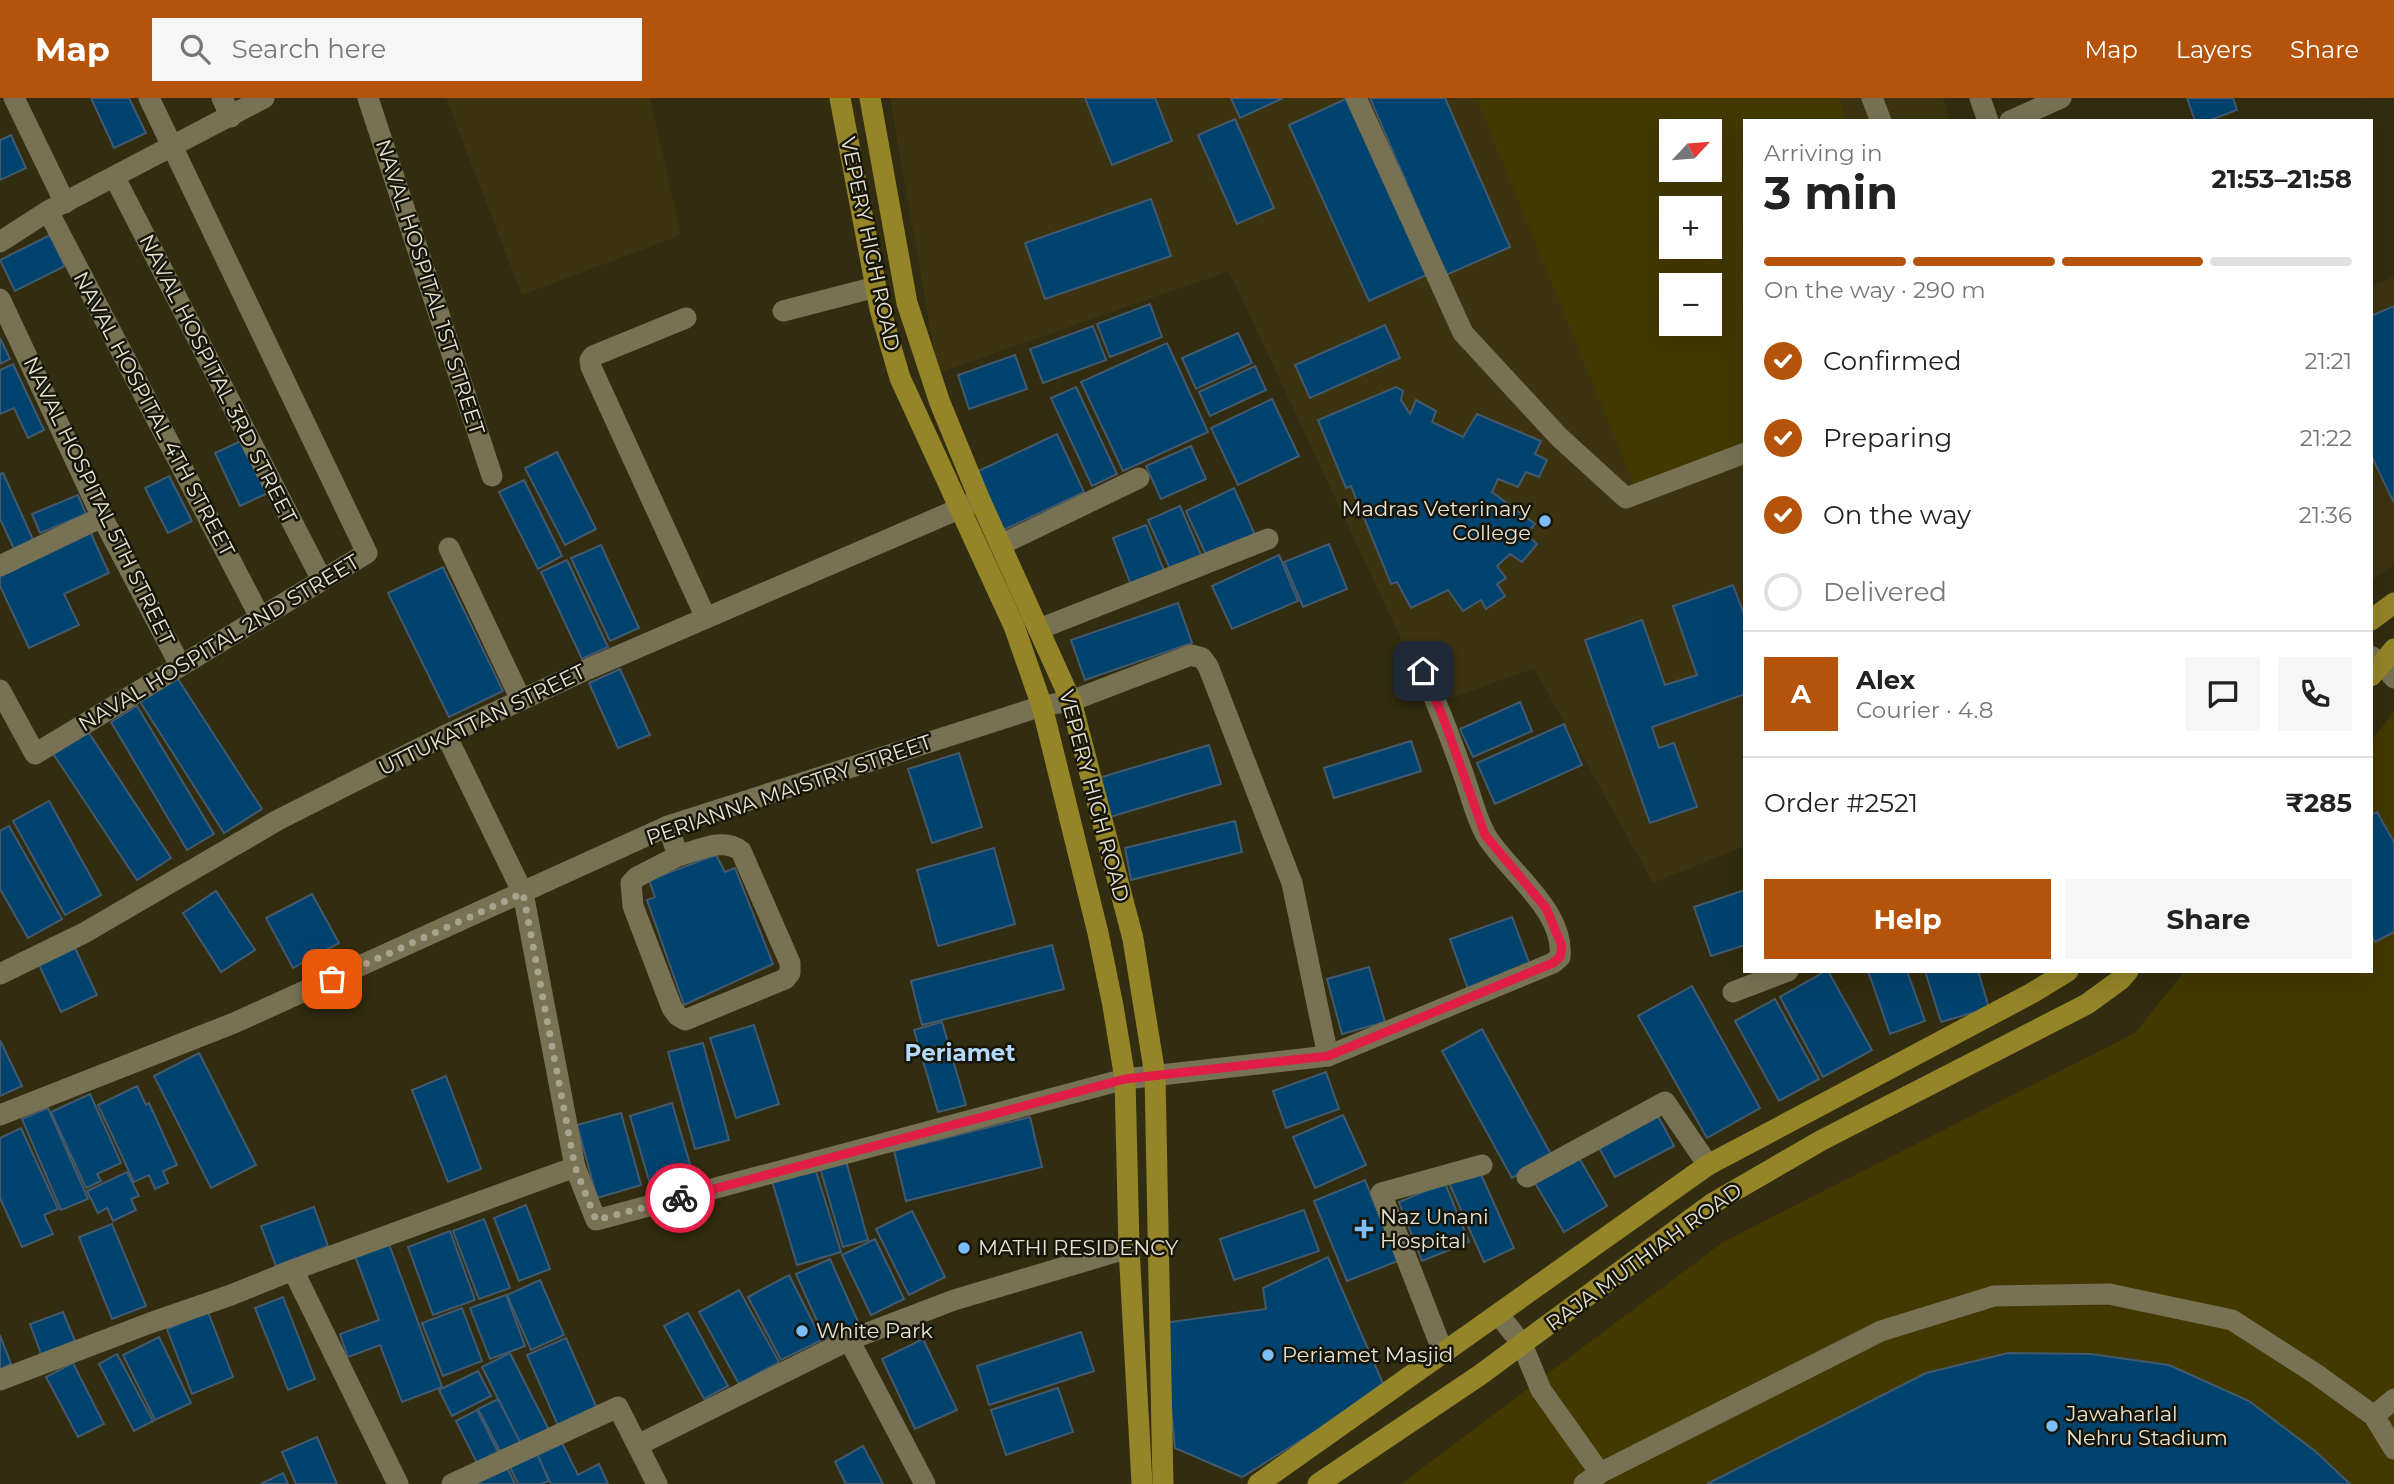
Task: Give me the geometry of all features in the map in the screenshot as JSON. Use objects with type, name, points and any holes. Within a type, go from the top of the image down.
[{"type":"main road","name":"VEPERY HIGH ROAD","points":[[840,98],[876,287],[900,378],[970,504],[1000,545],[1071,701],[1133,939],[1155,1075],[1163,1484]]},
{"type":"main road","name":"VEPERY HIGH ROAD","points":[[870,98],[907,303],[970,504],[1042,706],[1098,933],[1113,1006],[1125,1079],[1129,1248],[1142,1484]]},
{"type":"main road","points":[[2373,619],[2394,603]]},
{"type":"main road","name":"RAJA MUTHIAH ROAD","points":[[1258,1484],[1708,1166],[2065,973]]},
{"type":"main road","name":"RAJA MUTHIAH ROAD","points":[[1318,1484],[1522,1345],[1713,1203],[1822,1140],[2087,1004],[2120,974]]},
{"type":"street","name":"NAVAL HOSPITAL 4TH STREET","points":[[14,98],[56,207],[260,617]]},
{"type":"street","points":[[149,98],[172,146]]},
{"type":"street","points":[[0,242],[56,207],[172,146],[227,108],[264,98]]},
{"type":"street","name":"NAVAL HOSPITAL 1ST STREET","points":[[368,98],[492,476]]},
{"type":"street","points":[[1356,98],[1463,333],[1559,437],[1626,498],[1743,454]]},
{"type":"street","points":[[1872,98],[1880,119]]},
{"type":"street","points":[[1980,98],[1987,119]]},
{"type":"street","points":[[2014,119],[2061,98]]},
{"type":"street","name":"NAVAL HOSPITAL 2ND STREET","points":[[0,690],[35,754],[367,553],[172,146]]},
{"type":"street","name":"NAVAL HOSPITAL 3RD STREET","points":[[115,178],[322,580]]},
{"type":"street","points":[[783,311],[876,287]]},
{"type":"street","name":"NAVAL HOSPITAL 5TH STREET","points":[[0,299],[102,517],[180,665]]},
{"type":"street","points":[[686,318],[593,356],[590,360],[706,618]]},
{"type":"street","points":[[1000,545],[1139,478]]},
{"type":"street","name":"UTTUKATTAN STREET","points":[[0,974],[84,933],[278,820],[446,735],[706,618],[970,504]]},
{"type":"street","points":[[0,566],[102,517]]},
{"type":"street","points":[[1039,629],[1268,539]]},
{"type":"street","points":[[449,548],[521,700]]},
{"type":"street","name":"PERIANNA MAISTRY STREET","points":[[0,1115],[234,1023],[668,826],[1042,706],[1071,701],[1191,655],[1202,658],[1208,666],[1292,883],[1328,1056]]},
{"type":"street","points":[[446,735],[523,893],[575,1167],[596,1220],[1125,1079],[1328,1056],[1553,963],[1560,957],[1562,946],[1546,908],[1485,835],[1443,717],[1423,671]]},
{"type":"street","points":[[668,826],[678,856]]},
{"type":"street","points":[[724,843],[741,851],[790,963],[790,973],[785,979],[685,1020],[677,1016],[671,1008],[630,892],[631,883],[637,877],[678,856],[724,843]]},
{"type":"street","points":[[1733,992],[1783,973]]},
{"type":"street","points":[[1527,1177],[1664,1102],[1708,1166]]},
{"type":"street","points":[[1443,1352],[1381,1193],[1482,1165]]},
{"type":"street","points":[[0,1380],[575,1167]]},
{"type":"street","points":[[638,1445],[849,1340],[954,1300],[1129,1248]]},
{"type":"street","points":[[293,1270],[398,1484]]},
{"type":"street","points":[[1499,1315],[1522,1345],[1541,1390],[1592,1478],[1881,1331],[1994,1296],[2109,1294],[2232,1320],[2316,1374],[2374,1416],[2394,1449]]},
{"type":"street","points":[[849,1340],[925,1484]]},
{"type":"street","points":[[2374,1416],[2394,1399]]},
{"type":"street","points":[[452,1484],[618,1407],[657,1484]]},
{"type":"shaded area","points":[[446,98],[650,98],[681,235],[522,295]]},
{"type":"shaded area","name":"Madras Veterinary College","points":[[890,98],[1943,98],[1949,119],[1743,119],[1743,847],[1653,883],[1534,668],[1432,705],[1229,271],[938,373]]},
{"type":"shaded area","points":[[1839,98],[1846,119],[1743,119],[1743,454],[1636,489],[1477,99]]},
{"type":"shaded area","points":[[2394,277],[2394,565],[2373,580],[2373,285]]},
{"type":"shaded area","points":[[2394,712],[2394,1484],[1401,1484],[1723,1242],[2135,1033],[2183,973],[2373,973],[2373,738]]},
{"type":"building","points":[[91,98],[129,98],[146,133],[114,148]]},
{"type":"building","points":[[1085,98],[1155,98],[1172,141],[1112,165]]},
{"type":"building","points":[[1231,98],[1283,98],[1240,118]]},
{"type":"building","points":[[1348,98],[1431,273],[1369,301],[1289,125]]},
{"type":"building","points":[[1370,98],[1445,98],[1510,247],[1446,275]]},
{"type":"building","points":[[2187,98],[2233,98],[2237,110],[2213,119],[2194,119]]},
{"type":"building","points":[[1235,119],[1274,208],[1237,224],[1198,135]]},
{"type":"building","points":[[11,135],[26,168],[0,180],[0,140]]},
{"type":"building","points":[[1151,199],[1171,256],[1045,299],[1025,243]]},
{"type":"building","points":[[50,235],[65,266],[15,291],[0,260]]},
{"type":"building","points":[[1150,304],[1162,337],[1110,357],[1097,324]]},
{"type":"building","points":[[2394,306],[2394,503],[2373,459],[2373,315]]},
{"type":"building","points":[[1385,325],[1400,358],[1310,398],[1295,365]]},
{"type":"building","points":[[1093,326],[1106,360],[1043,383],[1030,349]]},
{"type":"building","points":[[1238,333],[1252,363],[1196,389],[1182,358]]},
{"type":"building","points":[[0,338],[10,359],[0,364]]},
{"type":"building","points":[[1167,343],[1208,432],[1123,471],[1081,382]]},
{"type":"building","points":[[1015,355],[1027,389],[969,409],[958,375]]},
{"type":"building","points":[[13,364],[44,430],[28,438],[14,408],[0,414],[0,370]]},
{"type":"building","points":[[1255,366],[1266,390],[1210,416],[1199,392]]},
{"type":"building","points":[[1076,387],[1117,474],[1092,486],[1051,398]]},
{"type":"building","points":[[1396,387],[1403,391],[1401,400],[1410,414],[1416,400],[1436,411],[1432,422],[1463,437],[1477,414],[1541,441],[1535,454],[1547,460],[1539,477],[1526,472],[1518,487],[1498,479],[1492,492],[1535,524],[1526,534],[1537,544],[1522,562],[1510,554],[1497,566],[1506,578],[1497,584],[1505,596],[1486,609],[1481,600],[1463,611],[1448,590],[1411,608],[1397,582],[1391,584],[1351,486],[1346,488],[1318,420]]},
{"type":"building","points":[[1272,399],[1299,456],[1238,485],[1211,428]]},
{"type":"building","points":[[1057,434],[1084,492],[999,532],[972,474]]},
{"type":"building","points":[[243,440],[268,493],[240,506],[215,453]]},
{"type":"building","points":[[1191,446],[1206,479],[1161,499],[1146,466]]},
{"type":"building","points":[[557,452],[596,529],[565,545],[525,468]]},
{"type":"building","points":[[3,473],[35,544],[16,553],[0,519],[0,474]]},
{"type":"building","points":[[169,476],[192,521],[168,533],[145,488]]},
{"type":"building","points":[[524,480],[562,556],[538,569],[499,492]]},
{"type":"building","points":[[1234,488],[1256,537],[1208,559],[1186,511]]},
{"type":"building","points":[[78,495],[86,514],[40,533],[32,514]]},
{"type":"building","points":[[1180,506],[1202,557],[1171,571],[1148,520]]},
{"type":"building","points":[[1146,525],[1166,576],[1133,590],[1113,538]]},
{"type":"building","points":[[89,529],[109,573],[64,594],[79,625],[29,648],[0,586],[0,570]]},
{"type":"building","points":[[1329,544],[1347,589],[1303,607],[1284,562]]},
{"type":"building","points":[[601,545],[639,628],[610,641],[571,558]]},
{"type":"building","points":[[1279,555],[1298,601],[1232,629],[1212,586]]},
{"type":"building","points":[[567,560],[608,647],[582,659],[541,572]]},
{"type":"building","points":[[443,567],[503,691],[449,717],[388,593]]},
{"type":"building","points":[[1733,585],[1743,612],[1743,695],[1652,727],[1659,748],[1674,743],[1697,807],[1650,823],[1585,640],[1642,620],[1665,685],[1697,675],[1673,606]]},
{"type":"building","points":[[1178,603],[1192,643],[1085,680],[1071,640]]},
{"type":"building","points":[[620,669],[650,735],[618,748],[589,683]]},
{"type":"building","points":[[176,676],[262,809],[224,833],[139,700]]},
{"type":"building","points":[[1520,702],[1532,731],[1473,757],[1460,729]]},
{"type":"building","points":[[137,706],[214,834],[187,850],[111,722]]},
{"type":"building","points":[[1564,724],[1582,765],[1495,804],[1477,763]]},
{"type":"building","points":[[85,727],[171,858],[137,880],[50,749]]},
{"type":"building","points":[[1411,741],[1421,771],[1334,798],[1324,768]]},
{"type":"building","points":[[1411,741],[1421,771],[1334,798],[1324,768]]},
{"type":"building","points":[[1209,745],[1221,784],[1103,819],[1092,780]]},
{"type":"building","points":[[959,753],[982,827],[932,843],[908,769]]},
{"type":"building","points":[[49,801],[101,895],[65,915],[13,821]]},
{"type":"building","points":[[2377,812],[2394,842],[2394,932],[2375,942],[2373,938],[2373,814]]},
{"type":"building","points":[[1235,821],[1242,852],[1131,880],[1125,848]]},
{"type":"building","points":[[9,826],[62,919],[28,938],[0,889],[0,831]]},
{"type":"building","points":[[994,848],[1015,924],[938,946],[917,870]]},
{"type":"building","points":[[716,855],[725,872],[735,868],[773,964],[684,1005],[647,900],[655,897],[649,880]]},
{"type":"building","points":[[216,891],[255,950],[221,972],[183,913]]},
{"type":"building","points":[[1743,891],[1743,946],[1711,956],[1694,907]]},
{"type":"building","points":[[312,894],[339,943],[293,968],[266,918]]},
{"type":"building","points":[[1512,917],[1532,970],[1469,992],[1450,939]]},
{"type":"building","points":[[1052,945],[1064,989],[922,1025],[911,981]]},
{"type":"building","points":[[75,948],[97,995],[61,1012],[39,965]]},
{"type":"building","points":[[1369,967],[1385,1022],[1342,1034],[1327,979]]},
{"type":"building","points":[[1822,973],[1829,973],[1872,1050],[1823,1077],[1780,997]]},
{"type":"building","points":[[1869,973],[1908,973],[1925,1021],[1890,1034]]},
{"type":"building","points":[[1926,973],[1979,973],[1989,1008],[1941,1022]]},
{"type":"building","points":[[1692,986],[1760,1108],[1707,1138],[1638,1016]]},
{"type":"building","points":[[1775,999],[1819,1079],[1779,1101],[1735,1021]]},
{"type":"building","points":[[942,1022],[966,1105],[938,1112],[914,1030]]},
{"type":"building","points":[[754,1025],[779,1104],[736,1118],[710,1038]]},
{"type":"building","points":[[1482,1029],[1552,1156],[1512,1178],[1442,1051]]},
{"type":"building","points":[[0,1040],[22,1086],[0,1096]]},
{"type":"building","points":[[703,1043],[729,1140],[695,1149],[668,1052]]},
{"type":"building","points":[[199,1053],[256,1165],[211,1188],[154,1076]]},
{"type":"building","points":[[1326,1072],[1339,1109],[1286,1128],[1273,1091]]},
{"type":"building","points":[[446,1076],[481,1169],[448,1182],[412,1090]]},
{"type":"building","points":[[137,1086],[146,1105],[149,1103],[177,1165],[163,1171],[168,1183],[155,1189],[149,1175],[134,1182],[98,1105]]},
{"type":"building","points":[[90,1094],[121,1163],[97,1174],[101,1181],[86,1188],[51,1112]]},
{"type":"building","points":[[672,1103],[692,1171],[650,1184],[630,1116]]},
{"type":"building","points":[[48,1108],[88,1199],[61,1210],[22,1119]]},
{"type":"building","points":[[621,1113],[641,1185],[597,1198],[577,1125]]},
{"type":"building","points":[[1657,1114],[1674,1146],[1615,1177],[1598,1146]]},
{"type":"building","points":[[1343,1115],[1366,1165],[1315,1188],[1293,1137]]},
{"type":"building","points":[[1030,1117],[1042,1167],[906,1201],[894,1151]]},
{"type":"building","points":[[21,1128],[58,1209],[44,1215],[53,1234],[22,1247],[0,1198],[0,1138]]},
{"type":"building","points":[[1579,1158],[1607,1206],[1564,1232],[1535,1183]]},
{"type":"building","points":[[846,1161],[868,1240],[843,1247],[820,1168]]},
{"type":"building","points":[[815,1168],[841,1252],[797,1265],[772,1181]]},
{"type":"building","points":[[1479,1170],[1514,1248],[1484,1262],[1449,1183]]},
{"type":"building","points":[[127,1172],[139,1196],[131,1199],[136,1210],[113,1221],[107,1208],[98,1213],[87,1191]]},
{"type":"building","points":[[1365,1180],[1398,1261],[1347,1281],[1314,1201]]},
{"type":"building","points":[[1445,1183],[1469,1242],[1422,1261],[1399,1202]]},
{"type":"building","points":[[526,1205],[550,1269],[519,1281],[494,1218]]},
{"type":"building","points":[[314,1207],[328,1246],[276,1266],[261,1226]]},
{"type":"building","points":[[1304,1210],[1319,1251],[1234,1280],[1220,1239]]},
{"type":"building","points":[[912,1211],[945,1277],[909,1295],[876,1229]]},
{"type":"building","points":[[484,1219],[510,1288],[479,1299],[453,1231]]},
{"type":"building","points":[[112,1224],[146,1306],[112,1319],[79,1237]]},
{"type":"building","points":[[450,1231],[475,1300],[433,1315],[408,1247]]},
{"type":"building","points":[[875,1239],[904,1299],[871,1315],[842,1255]]},
{"type":"building","points":[[389,1244],[442,1387],[402,1402],[380,1345],[348,1357],[340,1334],[379,1320],[355,1256]]},
{"type":"building","name":"Periamet Masjid","points":[[1328,1257],[1385,1388],[1242,1477],[1175,1448],[1163,1323],[1266,1309],[1263,1288]]},
{"type":"building","points":[[830,1259],[859,1324],[825,1339],[796,1274]]},
{"type":"building","points":[[789,1275],[822,1340],[781,1360],[748,1297]]},
{"type":"building","points":[[540,1280],[564,1335],[531,1350],[507,1295]]},
{"type":"building","points":[[739,1290],[779,1362],[739,1384],[699,1312]]},
{"type":"building","points":[[506,1295],[525,1346],[490,1359],[470,1308]]},
{"type":"building","points":[[283,1297],[315,1379],[288,1390],[255,1308]]},
{"type":"building","points":[[462,1308],[482,1361],[443,1376],[422,1323]]},
{"type":"building","points":[[63,1312],[75,1341],[41,1354],[30,1324]]},
{"type":"building","points":[[208,1312],[233,1377],[192,1394],[167,1329]]},
{"type":"building","points":[[688,1313],[728,1386],[704,1399],[664,1326]]},
{"type":"building","points":[[1081,1332],[1094,1371],[989,1405],[977,1366]]},
{"type":"building","points":[[0,1335],[11,1364],[0,1369]]},
{"type":"building","points":[[159,1337],[191,1403],[155,1420],[123,1355]]},
{"type":"building","points":[[566,1338],[599,1413],[560,1430],[527,1355]]},
{"type":"building","points":[[923,1339],[957,1410],[915,1429],[882,1359]]},
{"type":"building","points":[[510,1353],[550,1432],[522,1446],[482,1367]]},
{"type":"building","name":"Jawaharlal Nehru Stadium","points":[[2008,1353],[2091,1354],[2169,1365],[2249,1401],[2315,1451],[2350,1484],[1707,1484],[1926,1373]]},
{"type":"building","points":[[117,1354],[153,1421],[134,1431],[99,1364]]},
{"type":"building","points":[[73,1363],[104,1424],[78,1437],[46,1377]]},
{"type":"building","points":[[478,1371],[491,1396],[452,1416],[439,1390]]},
{"type":"building","points":[[1058,1388],[1073,1432],[1006,1455],[991,1410]]},
{"type":"building","points":[[498,1399],[522,1446],[502,1455],[478,1409]]},
{"type":"building","points":[[477,1410],[500,1456],[479,1467],[456,1421]]},
{"type":"building","points":[[317,1437],[337,1484],[296,1484],[282,1452]]},
{"type":"building","points":[[561,1441],[578,1475],[599,1464],[608,1484],[551,1484],[536,1453]]},
{"type":"building","points":[[863,1446],[883,1484],[846,1484],[835,1462]]},
{"type":"building","points":[[536,1451],[549,1481],[541,1484],[518,1484],[510,1467]]},
{"type":"building","points":[[504,1461],[515,1484],[473,1484]]},
{"type":"building","points":[[283,1473],[288,1484],[261,1484]]},
{"type":"way so far","points":[[332,979],[523,893],[575,1167],[596,1220],[680,1198]]},
{"type":"place","name":"Madras Veterinary College","points":[[1545,521]]},
{"type":"place","name":"Naz Unani Hospital","points":[[1364,1229]]},
{"type":"place","name":"MATHI RESIDENCY","points":[[964,1248]]},
{"type":"place","name":"White Park","points":[[802,1331]]},
{"type":"place","name":"Periamet Masjid","points":[[1268,1355]]},
{"type":"place","name":"Jawaharlal Nehru Stadium","points":[[2052,1426]]},
{"type":"district","name":"Periamet","points":[[960,1053]]},
{"type":"route","points":[[680,1198],[1125,1079],[1328,1056],[1553,963],[1560,957],[1562,946],[1546,908],[1485,835],[1443,717],[1423,671]]}]
